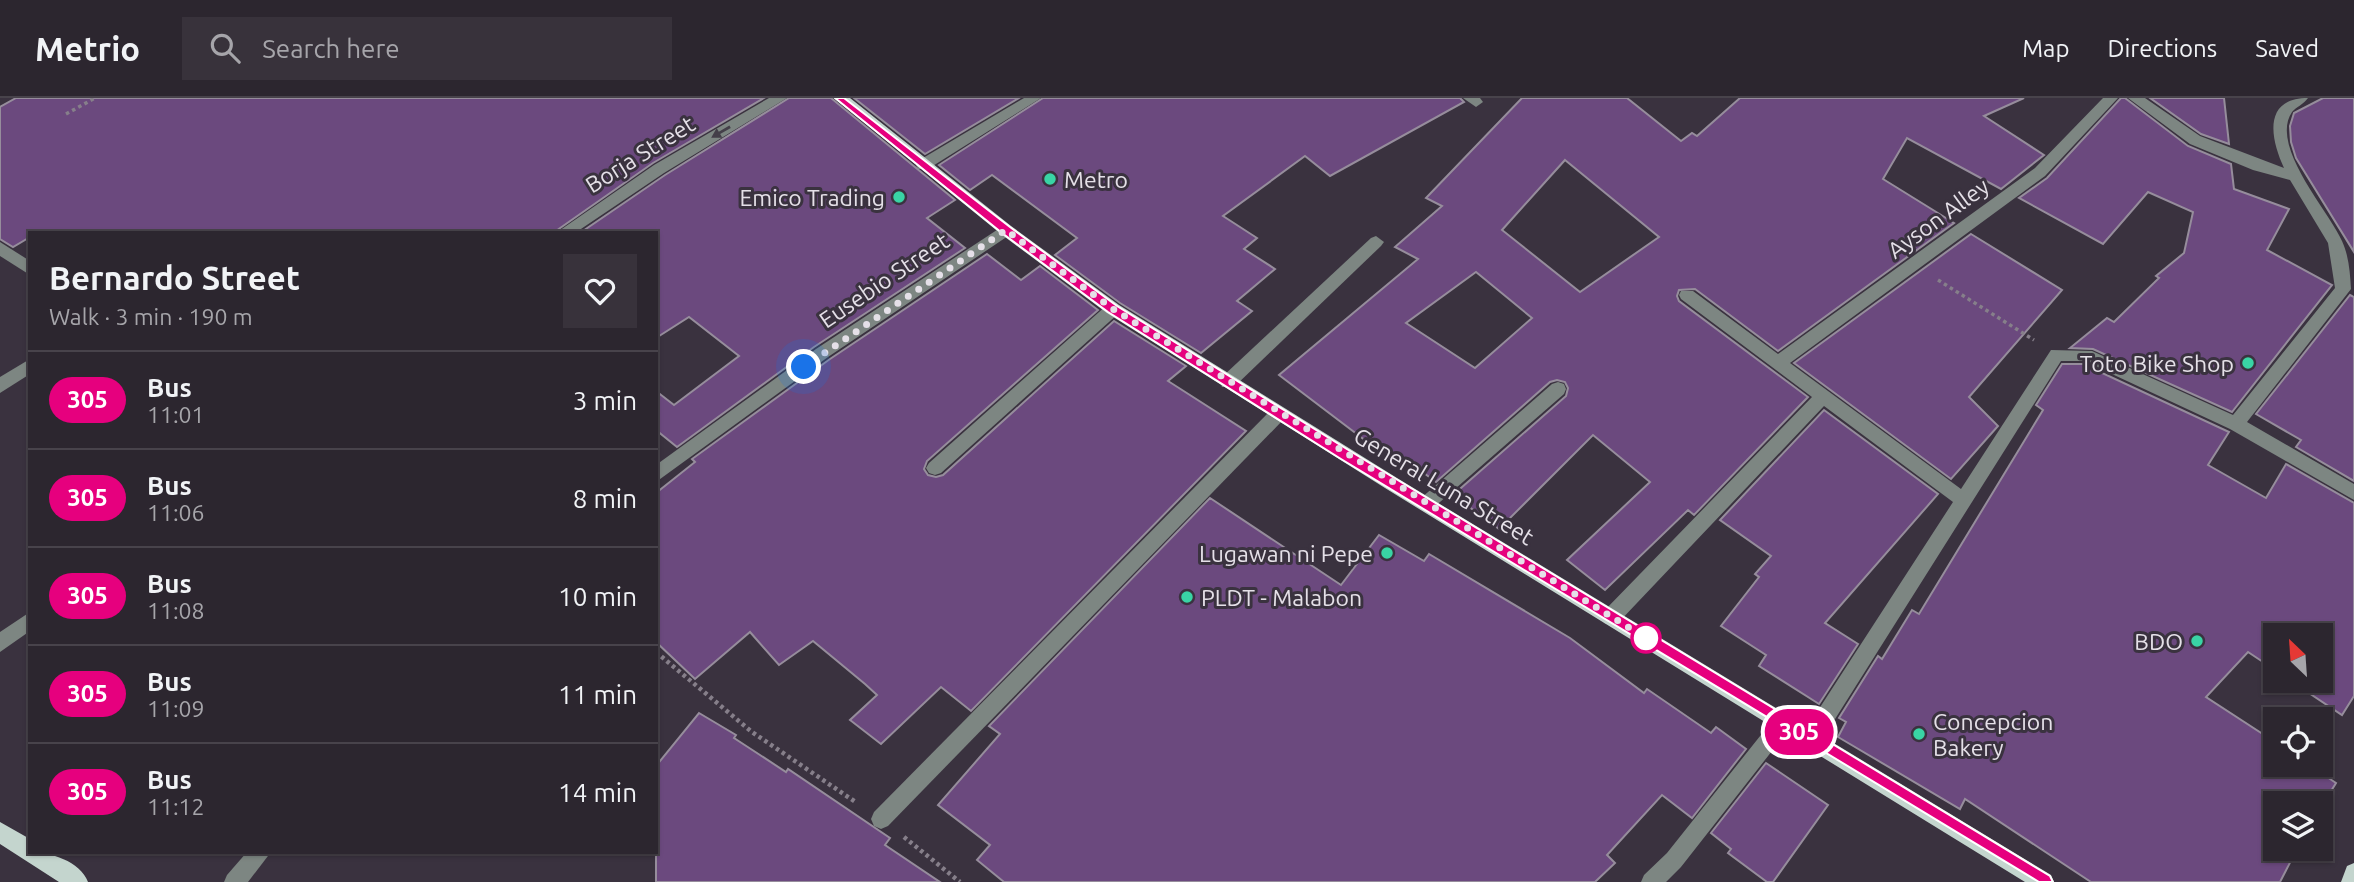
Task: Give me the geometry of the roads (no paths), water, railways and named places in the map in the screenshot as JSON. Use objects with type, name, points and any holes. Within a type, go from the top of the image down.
[{"type":"main road","name":"General Luna Street","points":[[841,98],[1006,230],[1113,309],[1279,414],[2044,882]]},
{"type":"main road","points":[[0,831],[28,850]]},
{"type":"main road","points":[[34,854],[78,882]]},
{"type":"main road","points":[[2351,882],[2354,873]]},
{"type":"street","name":"Borja Street","points":[[565,231],[659,169],[780,98]]},
{"type":"street","points":[[923,165],[1034,98]]},
{"type":"street","name":"Ayson Alley","points":[[1779,362],[2040,172],[2111,98]]},
{"type":"street","points":[[2135,98],[2195,141],[2258,166],[2293,176]]},
{"type":"street","points":[[2236,424],[2348,293],[2334,239],[2293,176],[2279,124],[2292,102],[2301,98]]},
{"type":"street","name":"Eusebio Street","points":[[658,474],[822,353],[1006,230]]},
{"type":"street","points":[[1228,382],[1376,242]]},
{"type":"street","points":[[0,248],[28,269]]},
{"type":"street","points":[[1687,295],[1964,501]]},
{"type":"street","points":[[935,468],[1113,309]]},
{"type":"street","points":[[1811,739],[2057,354],[2086,355],[2236,424],[2354,492]]},
{"type":"street","points":[[0,386],[28,366]]},
{"type":"street","points":[[1426,504],[1558,389]]},
{"type":"street","points":[[1611,617],[1824,397]]},
{"type":"street","points":[[881,818],[1279,414]]},
{"type":"street","points":[[0,643],[28,622]]},
{"type":"street","points":[[1651,882],[1674,860],[1783,722]]},
{"type":"street","points":[[234,882],[259,854]]},
{"type":"place","name":"Metro","points":[[1050,179]]},
{"type":"place","name":"Emico Trading","points":[[899,197]]},
{"type":"place","name":"Toto Bike Shop","points":[[2248,363]]},
{"type":"place","name":"Lugawan ni Pepe","points":[[1387,553]]},
{"type":"place","name":"PLDT - Malabon","points":[[1187,597]]},
{"type":"place","name":"BDO","points":[[2197,641]]},
{"type":"place","name":"Concepcion Bakery","points":[[1919,734]]}]
